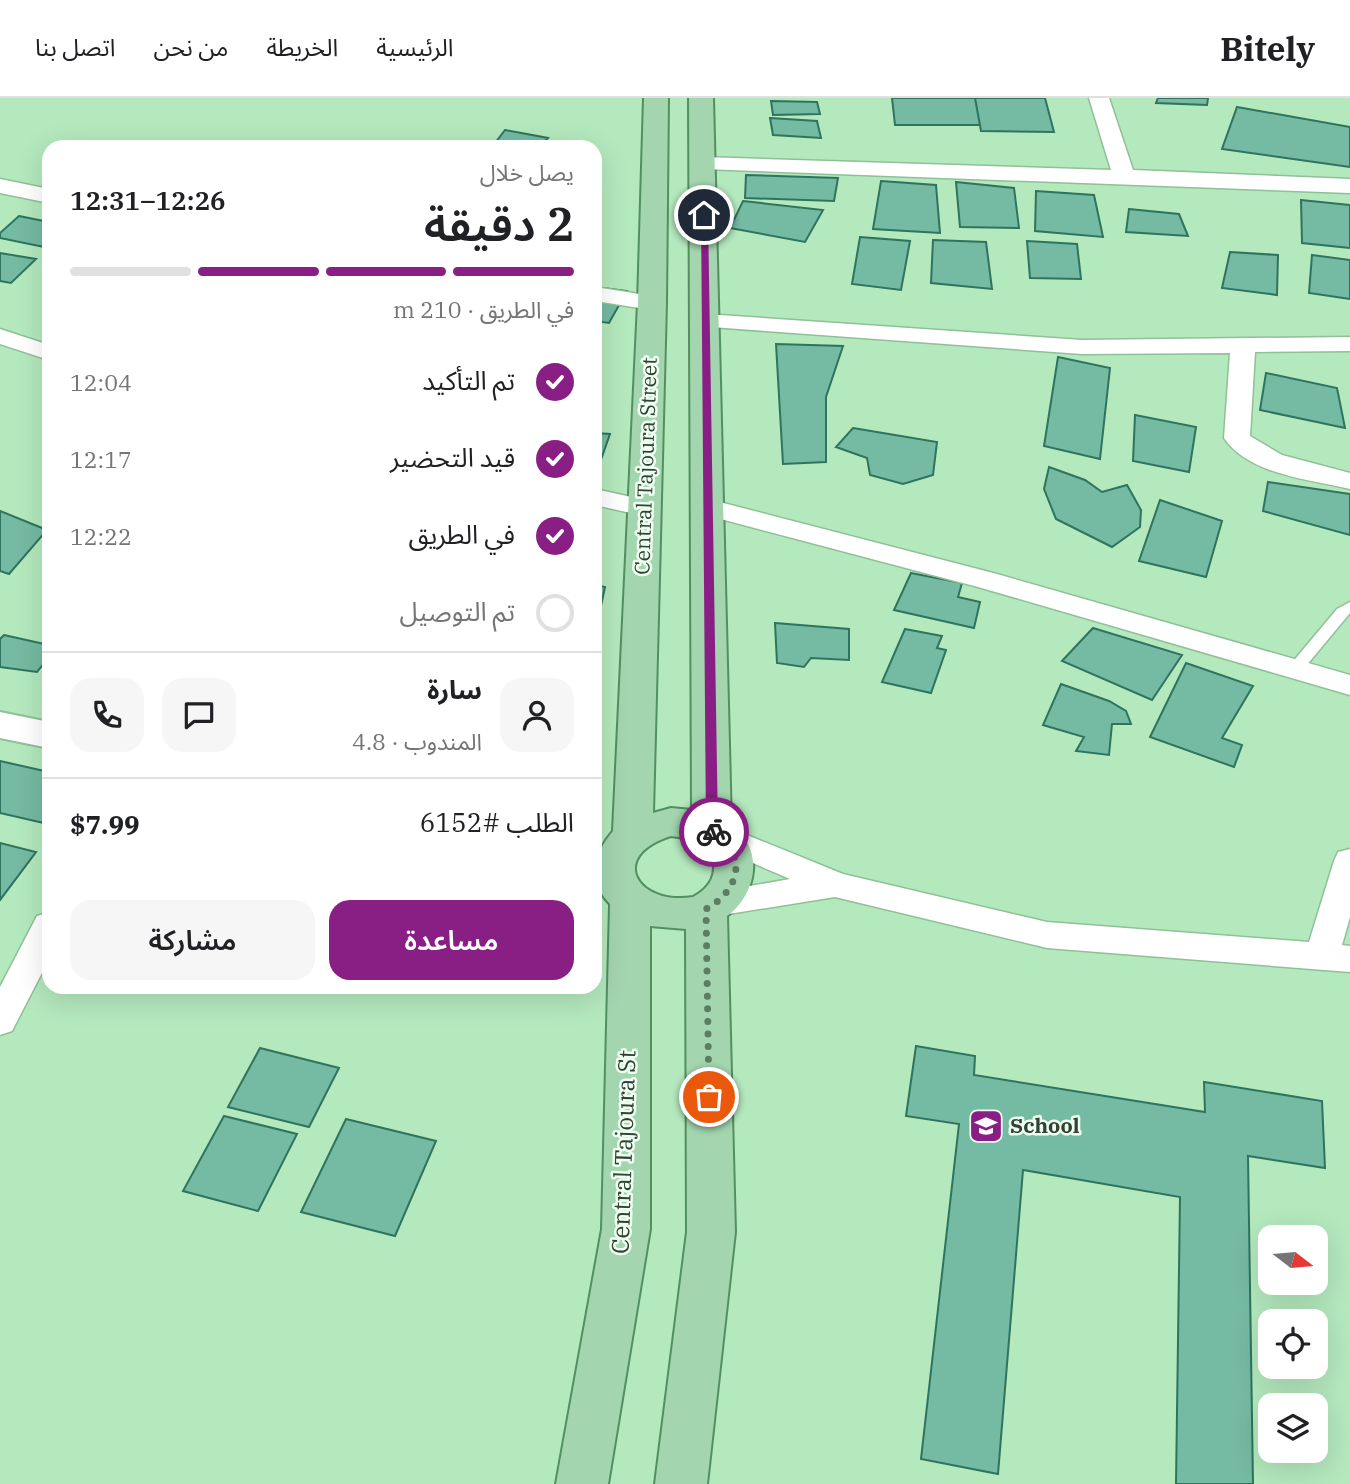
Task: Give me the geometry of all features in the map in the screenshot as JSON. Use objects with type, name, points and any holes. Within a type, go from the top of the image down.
[{"type":"main road","name":"Central Tajoura Street","points":[[614,848],[644,508],[656,98]]},
{"type":"main road","points":[[701,98],[716,833]]},
{"type":"main road","points":[[693,823],[716,833],[733,852],[737,870],[731,888],[711,906],[687,914],[666,914],[646,909],[630,900],[615,880],[614,848],[650,825],[693,823]]},
{"type":"main road","name":"Central Tajoura St","points":[[582,1484],[626,1228],[630,900]]},
{"type":"main road","points":[[681,1484],[711,1232],[711,906]]},
{"type":"street","points":[[1099,98],[1124,176]]},
{"type":"street","points":[[703,163],[1350,186]]},
{"type":"street","points":[[0,187],[42,195]]},
{"type":"street","points":[[602,295],[652,303]]},
{"type":"street","points":[[705,321],[1082,347],[1350,344]]},
{"type":"street","points":[[0,336],[42,351]]},
{"type":"street","points":[[1242,346],[1237,438],[1243,446],[1272,460],[1350,481]]},
{"type":"street","points":[[602,499],[644,508]]},
{"type":"street","points":[[708,507],[987,580],[1350,685]]},
{"type":"street","points":[[0,725],[42,734]]},
{"type":"street","points":[[716,833],[835,885],[1004,927],[1047,935],[1336,959],[1350,861]]},
{"type":"street","points":[[711,906],[835,885]]},
{"type":"street","points":[[0,1021],[42,939]]},
{"type":"lane","points":[[1296,668],[1342,612],[1350,607]]},
{"type":"building","points":[[892,98],[975,98],[980,125],[895,125]]},
{"type":"building","points":[[975,98],[1045,98],[1054,132],[981,131]]},
{"type":"building","points":[[1158,98],[1208,98],[1207,105],[1156,103]]},
{"type":"building","points":[[771,101],[817,102],[820,114],[773,115]]},
{"type":"building","points":[[1237,107],[1350,127],[1350,167],[1222,149]]},
{"type":"building","points":[[770,118],[817,121],[821,138],[773,135]]},
{"type":"building","points":[[505,130],[548,138],[546,140],[497,140]]},
{"type":"building","points":[[746,175],[838,178],[834,201],[745,198]]},
{"type":"building","points":[[881,181],[936,185],[940,233],[873,229]]},
{"type":"building","points":[[956,182],[1014,188],[1019,228],[960,227]]},
{"type":"building","points":[[1036,191],[1094,195],[1103,237],[1035,231]]},
{"type":"building","points":[[1301,200],[1350,205],[1350,248],[1302,243]]},
{"type":"building","points":[[743,201],[823,210],[805,242],[730,228]]},
{"type":"building","points":[[1129,209],[1179,214],[1188,236],[1126,232]]},
{"type":"building","points":[[19,216],[42,221],[42,247],[0,238],[0,233]]},
{"type":"building","points":[[860,237],[910,241],[901,290],[852,284]]},
{"type":"building","points":[[933,240],[986,242],[992,289],[931,283]]},
{"type":"building","points":[[1027,241],[1077,244],[1081,279],[1030,278]]},
{"type":"building","points":[[1230,252],[1278,255],[1277,295],[1222,288]]},
{"type":"building","points":[[0,253],[36,259],[11,283],[0,281]]},
{"type":"building","points":[[1312,255],[1350,260],[1350,299],[1309,293]]},
{"type":"building","points":[[602,288],[627,291],[609,323],[602,322]]},
{"type":"building","points":[[776,344],[843,346],[826,397],[826,462],[783,464]]},
{"type":"building","points":[[1058,357],[1110,368],[1100,459],[1044,446]]},
{"type":"building","points":[[1266,373],[1337,388],[1345,428],[1260,410]]},
{"type":"building","points":[[1135,415],[1196,427],[1189,472],[1133,461]]},
{"type":"building","points":[[853,428],[937,442],[933,475],[903,484],[870,475],[867,458],[836,447]]},
{"type":"building","points":[[602,433],[610,434],[602,457]]},
{"type":"building","points":[[1049,467],[1085,480],[1102,492],[1127,485],[1141,510],[1140,527],[1112,547],[1056,519],[1044,489]]},
{"type":"building","points":[[1268,482],[1350,494],[1350,535],[1263,511]]},
{"type":"building","points":[[1160,500],[1222,521],[1206,577],[1139,561]]},
{"type":"building","points":[[0,511],[42,528],[42,536],[9,574],[0,571]]},
{"type":"building","points":[[911,573],[962,583],[958,597],[980,602],[974,628],[894,610]]},
{"type":"building","points":[[775,623],[849,629],[849,660],[811,658],[804,667],[777,663]]},
{"type":"building","points":[[1093,628],[1182,655],[1152,700],[1062,661]]},
{"type":"building","points":[[905,629],[942,636],[937,648],[946,650],[931,693],[882,682]]},
{"type":"building","points":[[4,635],[42,643],[42,666],[37,672],[0,667],[0,639]]},
{"type":"building","points":[[1186,663],[1253,686],[1222,738],[1242,745],[1234,767],[1150,737]]},
{"type":"building","points":[[1061,684],[1109,701],[1126,711],[1131,724],[1112,724],[1109,755],[1076,751],[1084,737],[1043,725]]},
{"type":"building","points":[[0,761],[42,770],[42,823],[0,813]]},
{"type":"building","points":[[0,843],[36,852],[0,900]]},
{"type":"building","points":[[916,1046],[975,1056],[974,1075],[1205,1112],[1204,1082],[1322,1101],[1325,1168],[1248,1156],[1253,1484],[1176,1484],[1180,1197],[1023,1170],[998,1474],[921,1459],[959,1124],[906,1116]]},
{"type":"building","points":[[260,1048],[339,1068],[309,1127],[228,1107]]},
{"type":"building","points":[[224,1116],[297,1134],[258,1211],[183,1191]]},
{"type":"building","points":[[346,1119],[436,1141],[395,1236],[301,1212]]},
{"type":"way so far","points":[[709,1097],[706,909],[731,888],[737,870],[733,852],[714,832]]},
{"type":"place","name":"School","points":[[986,1126]]},
{"type":"route","points":[[704,215],[714,832]]}]
